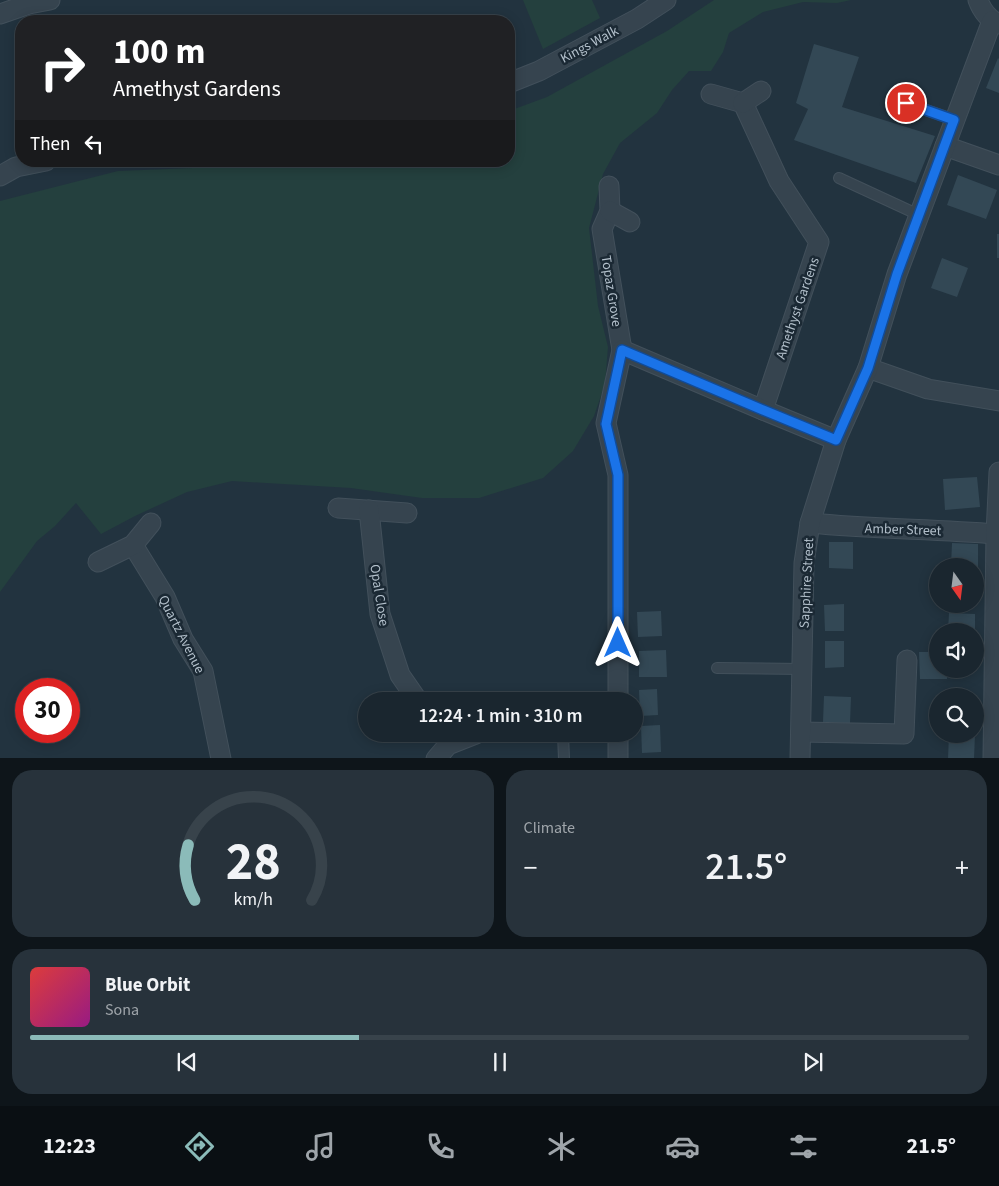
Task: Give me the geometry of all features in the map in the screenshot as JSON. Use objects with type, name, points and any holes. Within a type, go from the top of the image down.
[{"type":"street","points":[[0,14],[31,13],[50,0]]},
{"type":"street","name":"Kings Walk","points":[[515,80],[547,67],[666,0]]},
{"type":"street","points":[[978,0],[983,13],[996,22]]},
{"type":"street","name":"Sapphire Street","points":[[800,758],[804,563],[810,523],[836,440],[868,368],[897,274],[954,120],[996,22]]},
{"type":"street","points":[[710,94],[743,103],[761,91]]},
{"type":"street","name":"Amethyst Gardens","points":[[743,103],[779,180],[819,242],[763,410]]},
{"type":"street","points":[[945,146],[999,165]]},
{"type":"street","points":[[0,176],[16,167]]},
{"type":"street","name":"Topaz Grove","points":[[609,186],[610,210],[602,229],[622,350],[606,424],[618,475],[618,692]]},
{"type":"street","points":[[610,210],[630,222]]},
{"type":"street","points":[[622,350],[836,440]]},
{"type":"street","points":[[868,368],[928,389],[999,401]]},
{"type":"street","points":[[993,758],[996,534],[999,472]]},
{"type":"street","points":[[338,508],[407,513]]},
{"type":"street","name":"Opal Close","points":[[369,510],[380,614],[400,675],[412,692]]},
{"type":"street","points":[[98,562],[133,545],[151,523]]},
{"type":"street","name":"Amber Street","points":[[810,523],[996,534]]},
{"type":"street","name":"Quartz Avenue","points":[[133,545],[165,597],[183,640],[203,671],[221,758]]},
{"type":"street","points":[[801,732],[904,734],[907,660]]},
{"type":"street","points":[[618,742],[618,758]]},
{"type":"lane","points":[[906,103],[954,120]]},
{"type":"lane","points":[[839,178],[919,215]]},
{"type":"lane","points":[[717,668],[802,669]]},
{"type":"lane","points":[[563,742],[564,758]]},
{"type":"green space","points":[[523,0],[592,0],[600,18],[543,49]]},
{"type":"green space","points":[[714,0],[851,0],[837,3],[803,2],[763,12],[729,33],[723,52],[711,71],[689,71],[672,90],[657,113],[620,143],[603,174],[589,228],[598,306],[608,347],[605,384],[594,416],[573,451],[543,478],[479,498],[422,498],[351,488],[232,481],[187,492],[101,534],[76,503],[55,526],[37,541],[0,592],[0,201],[118,171],[217,167],[515,167],[515,109],[547,97],[667,31]]},
{"type":"building","points":[[814,44],[859,57],[842,107],[935,136],[916,183],[794,140],[808,109],[796,103]]},
{"type":"building","points":[[999,59],[999,93],[986,88]]},
{"type":"building","points":[[958,175],[997,190],[986,219],[947,205]]},
{"type":"building","points":[[997,234],[999,234],[999,258],[997,258]]},
{"type":"building","points":[[942,258],[968,268],[957,297],[931,288]]},
{"type":"building","points":[[977,477],[980,507],[945,510],[943,479]]},
{"type":"building","points":[[829,542],[853,542],[853,569],[829,568]]},
{"type":"building","points":[[952,543],[978,544],[978,558],[951,558]]},
{"type":"building","points":[[844,604],[844,631],[825,631],[824,605]]},
{"type":"building","points":[[661,611],[662,636],[638,637],[637,612]]},
{"type":"building","points":[[949,613],[975,614],[975,623],[948,623]]},
{"type":"building","points":[[825,641],[844,641],[844,667],[825,668]]},
{"type":"building","points":[[666,650],[667,677],[639,677],[639,651]]},
{"type":"building","points":[[919,652],[929,652],[929,678],[947,679],[920,679]]},
{"type":"building","points":[[657,689],[658,715],[643,716],[643,692],[639,692],[639,690]]},
{"type":"building","points":[[824,696],[851,697],[850,723],[823,722]]},
{"type":"building","points":[[660,725],[661,752],[642,753],[643,726]]},
{"type":"building","points":[[949,743],[975,743],[974,758],[948,758]]},
{"type":"route","points":[[618,643],[618,475],[606,424],[622,350],[836,440],[868,368],[897,274],[954,120],[906,103]]}]
